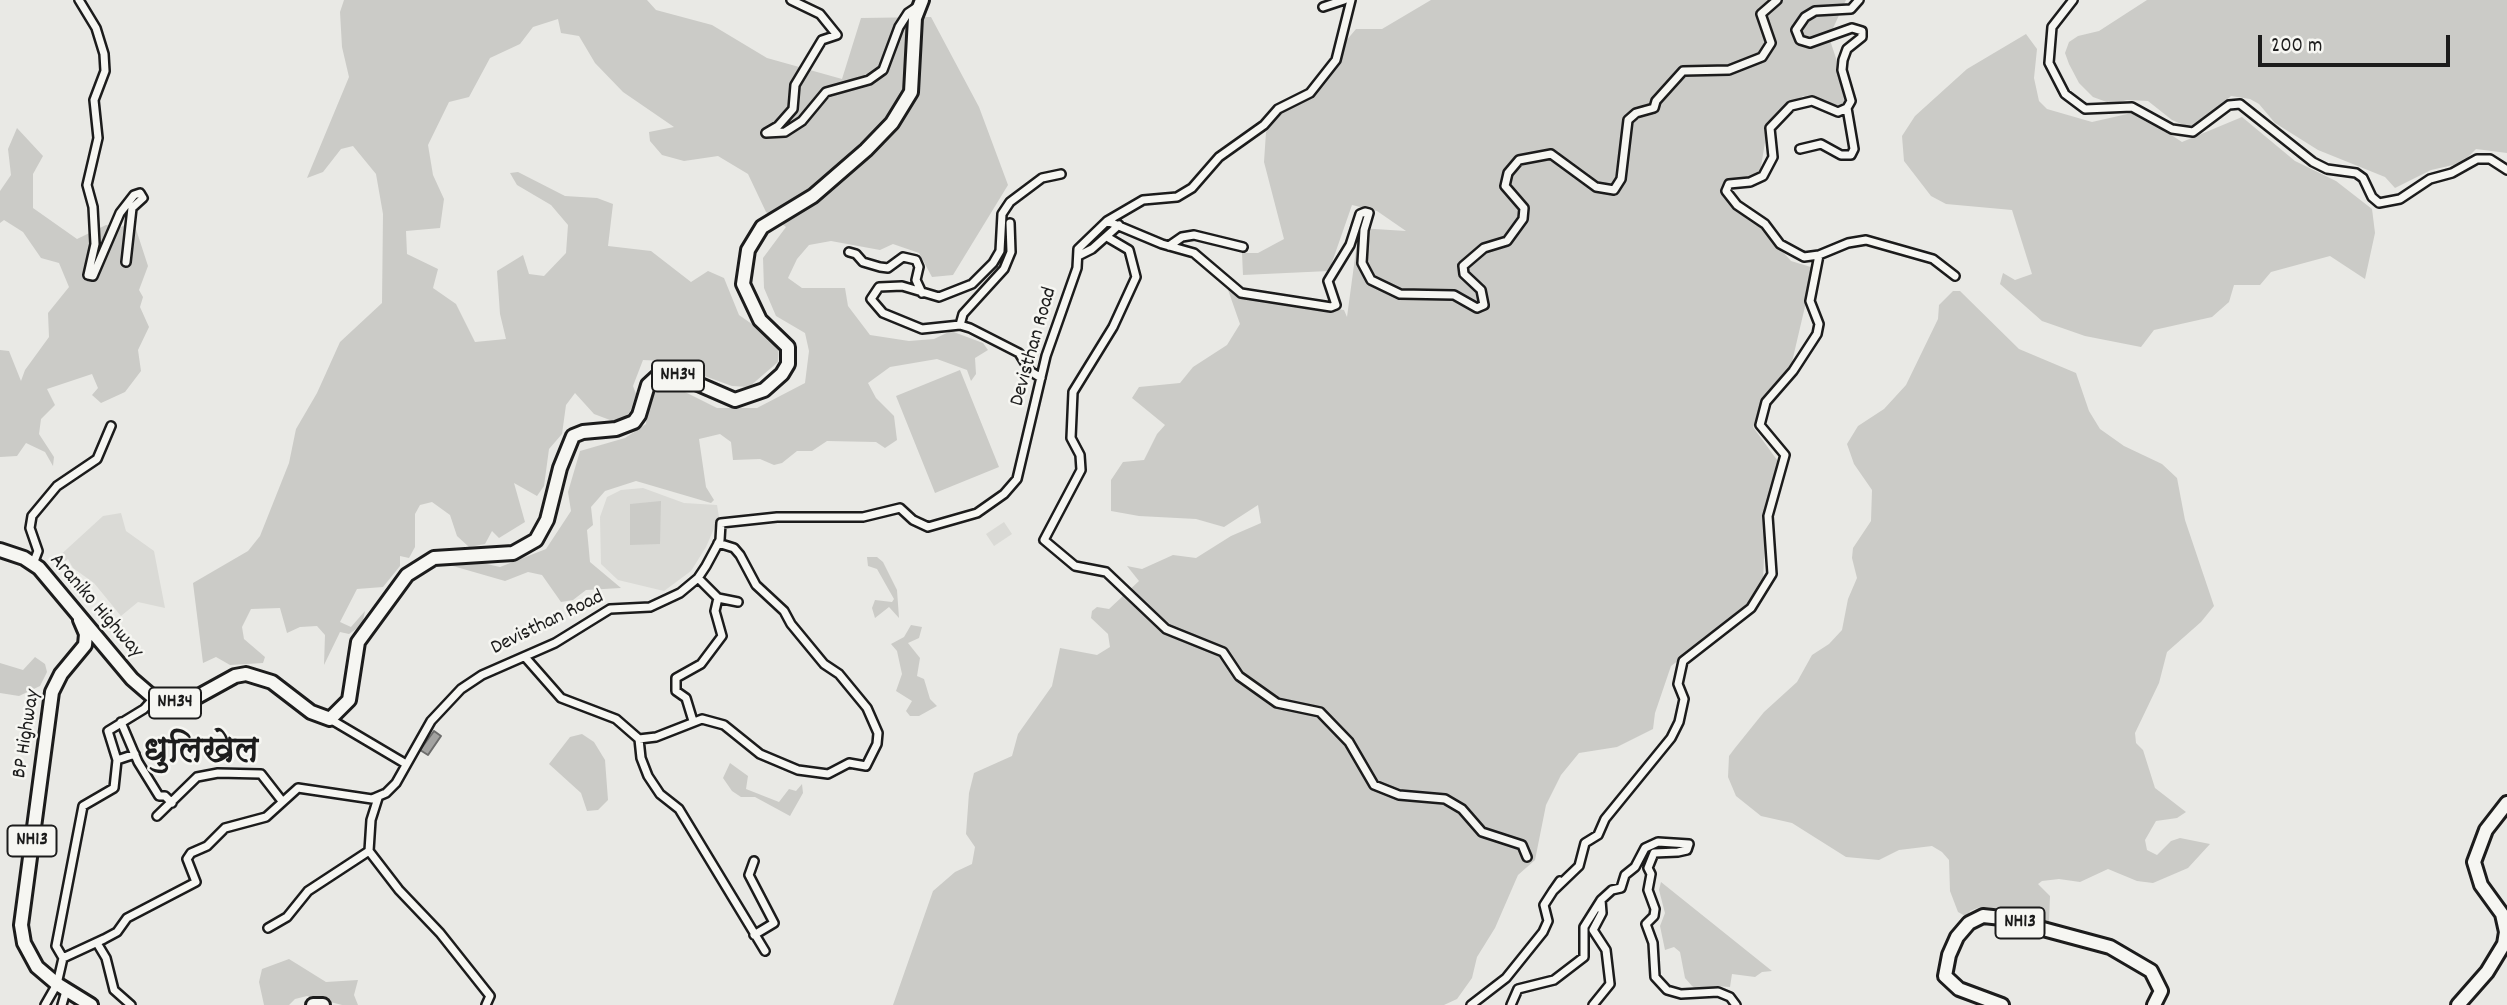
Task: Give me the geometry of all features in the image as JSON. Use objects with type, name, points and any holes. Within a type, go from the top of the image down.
[{"type":"highway","name":"NH34","points":[[154,698],[169,703],[186,703],[235,676],[246,674],[265,678],[317,716],[330,719],[349,699],[358,642],[407,575],[434,558],[513,553],[536,540],[547,520],[560,468],[573,436],[583,432],[616,429],[634,422],[639,415],[648,385],[660,374],[675,374],[735,400],[764,390],[782,374],[788,364],[788,348],[760,320],[743,284],[748,250],[762,227],[813,197],[892,123],[911,92],[920,3]]},
{"type":"highway","name":"Araniko Highway","points":[[0,550],[33,564],[72,604],[142,690],[154,698]]},
{"type":"highway","name":"BP Highway","points":[[72,604],[86,634],[85,645],[61,674],[52,692],[21,925],[24,943],[33,961],[61,988],[91,1005]]},
{"type":"highway","points":[[77,655],[93,649],[113,655]]},
{"type":"highway","points":[[2458,1005],[2487,972],[2504,944],[2506,932],[2502,914],[2481,886],[2474,862],[2486,830],[2507,803]]},
{"type":"highway","name":"NH13","points":[[2002,1005],[1995,1000],[1959,989],[1945,975],[1957,937],[1969,923],[1983,916],[2002,918],[2110,947],[2151,971],[2161,992],[2154,1005]]},
{"type":"highway","points":[[313,1005],[324,1005]]},
{"type":"street","points":[[79,0],[96,27],[104,54],[105,71],[94,100],[98,138],[88,185],[93,208],[94,244],[88,275],[93,276],[120,212],[134,195],[140,193],[143,198],[132,208],[126,262]]},
{"type":"street","points":[[791,0],[820,14],[837,35],[822,40],[795,85],[793,109],[778,126],[766,133],[785,132],[802,121],[826,92],[869,80],[883,70],[899,27],[908,13],[920,3]]},
{"type":"street","points":[[1323,7],[1343,0]]},
{"type":"street","name":"Devisthan Road","points":[[378,798],[393,789],[431,721],[453,696],[482,675],[525,657],[610,609],[650,607],[680,593],[698,578],[718,543],[721,523],[777,517],[863,517],[900,508],[928,527],[977,513],[1004,494],[1017,479],[1046,356],[1077,268],[1078,249],[1107,222],[1143,200],[1177,197],[1192,188],[1219,157],[1264,125],[1278,109],[1310,93],[1336,60],[1351,0]]},
{"type":"street","points":[[1107,222],[1194,253],[1241,293],[1331,307],[1336,305],[1328,281],[1350,245],[1360,214],[1365,212],[1369,214],[1362,264],[1371,280],[1400,294],[1454,295],[1477,308],[1484,305],[1481,290],[1464,274],[1463,266],[1484,248],[1507,241],[1523,219],[1524,208],[1504,186],[1508,173],[1519,160],[1551,154],[1566,162],[1596,187],[1614,190],[1621,179],[1628,120],[1636,113],[1654,108],[1656,101],[1683,72],[1729,70],[1762,57],[1771,43],[1761,15],[1777,0]]},
{"type":"street","points":[[1800,149],[1821,144],[1841,155],[1851,155],[1854,149],[1847,108],[1851,101],[1842,70],[1847,49],[1862,37],[1862,31],[1852,28],[1810,43],[1800,40],[1796,30],[1805,17],[1815,11],[1851,9],[1859,0]]},
{"type":"street","points":[[2073,0],[2052,27],[2049,63],[2065,94],[2085,109],[2132,107],[2172,129],[2193,132],[2229,105],[2240,104],[2313,162],[2327,169],[2356,173],[2363,178],[2372,197],[2379,203],[2400,199],[2430,178],[2452,173],[2477,159],[2490,159],[2507,170]]},
{"type":"street","points":[[1847,108],[1838,111],[1812,101],[1791,106],[1770,128],[1773,157],[1763,176],[1750,182],[1729,184],[1726,191],[1737,205],[1765,225],[1780,244],[1804,257],[1866,240],[1933,259],[1955,276]]},
{"type":"street","points":[[1041,378],[1030,371],[1019,353],[960,326],[922,329],[883,313],[871,299],[879,287],[902,286],[922,293],[946,296],[972,284],[993,263],[1000,251],[1002,214],[1010,201],[1042,178],[1061,174]]},
{"type":"street","points":[[960,326],[963,314],[1004,269],[1011,253],[1010,223]]},
{"type":"street","points":[[1078,256],[1107,237],[1119,225]]},
{"type":"street","points":[[1169,246],[1182,237],[1194,235],[1243,247]]},
{"type":"street","points":[[1107,237],[1129,250],[1136,277],[1113,327],[1073,392],[1071,438],[1080,455],[1082,470],[1044,540],[1075,566],[1100,568],[1106,572],[1166,629],[1223,652],[1239,676],[1277,703],[1320,712],[1349,742],[1374,785],[1399,794],[1445,799],[1462,809],[1482,832],[1522,845],[1527,857]]},
{"type":"street","points":[[849,252],[856,254],[863,262],[888,268],[903,257],[916,260],[919,267],[916,280],[922,293]]},
{"type":"street","points":[[1553,891],[1578,866],[1585,843],[1598,835],[1605,820],[1671,738],[1679,722],[1684,699],[1678,684],[1683,661],[1751,608],[1772,574],[1768,516],[1785,455],[1760,425],[1766,402],[1793,372],[1817,334],[1819,324],[1810,301],[1819,255]]},
{"type":"street","points":[[33,564],[38,551],[30,528],[32,516],[57,486],[97,459],[111,426]]},
{"type":"street","points":[[639,739],[656,737],[692,721],[718,722],[778,765],[816,774],[828,774],[849,763],[866,766],[877,744],[878,733],[867,708],[839,674],[824,664],[791,624],[784,611],[756,585],[734,548],[718,543]]},
{"type":"street","points":[[698,578],[718,598],[738,602]]},
{"type":"street","points":[[692,721],[686,698],[676,691],[676,678],[701,664],[720,642],[722,636],[715,611],[718,598]]},
{"type":"street","points":[[525,657],[561,698],[589,706],[616,719],[639,739],[641,758],[648,776],[660,794],[680,809],[765,951]]},
{"type":"street","points":[[62,1005],[63,958],[56,946],[83,806],[114,788],[117,760],[108,732],[145,709],[154,698]]},
{"type":"street","points":[[330,719],[406,764]]},
{"type":"street","points":[[121,722],[135,754],[159,796],[165,796],[172,803]]},
{"type":"street","points":[[117,760],[135,754]]},
{"type":"street","points":[[157,816],[197,777],[218,773],[261,774],[282,801]]},
{"type":"street","points":[[63,958],[117,932],[127,918],[196,882],[187,859],[191,853],[207,846],[229,827],[266,817],[298,788],[378,798],[371,820],[369,851],[399,890],[440,933],[491,996],[486,1005]]},
{"type":"street","points":[[1511,1005],[1518,989],[1554,980],[1584,957],[1584,927],[1601,900],[1612,890],[1621,888],[1625,875],[1635,867],[1644,848],[1658,842],[1689,844],[1687,849],[1678,852],[1654,853],[1648,868],[1648,890],[1655,909],[1654,916],[1646,925],[1653,943],[1654,977],[1667,990],[1681,994],[1718,992],[1730,997],[1736,1005]]},
{"type":"street","points":[[268,928],[287,917],[308,891],[369,851]]},
{"type":"street","points":[[754,861],[749,875],[774,923],[754,935]]},
{"type":"street","points":[[1471,1005],[1506,978],[1543,932],[1548,921],[1544,905],[1560,881]]},
{"type":"street","points":[[1593,1005],[1610,984],[1606,950],[1593,930],[1602,913],[1601,900]]},
{"type":"street","points":[[97,943],[106,958],[114,990],[131,1005]]},
{"type":"street","points":[[45,1005],[61,988]]},
{"type":"shaded area","points":[[344,0],[647,0],[656,10],[712,25],[767,58],[842,79],[861,18],[931,17],[979,107],[1008,185],[953,275],[932,277],[919,253],[893,244],[880,250],[831,241],[809,245],[797,259],[788,278],[802,288],[845,288],[848,306],[870,335],[909,341],[934,339],[951,331],[983,343],[988,350],[975,358],[976,374],[971,381],[967,370],[937,359],[890,367],[868,383],[876,398],[894,416],[897,440],[885,448],[876,442],[827,441],[812,451],[797,451],[782,463],[774,465],[760,459],[733,460],[731,442],[720,434],[699,439],[706,487],[714,500],[711,503],[636,481],[605,491],[591,507],[593,525],[587,530],[590,562],[621,588],[586,590],[573,600],[561,602],[542,575],[528,572],[505,581],[439,562],[465,559],[500,567],[546,549],[571,511],[568,492],[580,451],[625,438],[646,424],[647,408],[658,386],[673,386],[717,408],[757,408],[805,383],[809,351],[805,333],[776,316],[764,288],[763,258],[786,227],[766,212],[748,174],[718,156],[684,161],[662,155],[650,141],[649,132],[674,127],[623,92],[595,63],[579,36],[561,33],[558,19],[533,27],[520,44],[490,58],[469,97],[449,102],[428,145],[433,175],[444,199],[440,228],[406,231],[407,254],[438,269],[433,288],[456,304],[475,342],[506,339],[500,314],[497,271],[523,255],[529,274],[544,276],[566,253],[568,225],[551,205],[517,185],[510,173],[518,172],[565,196],[597,198],[613,204],[608,246],[651,251],[691,282],[708,271],[724,278],[739,315],[779,343],[778,362],[749,387],[732,386],[663,361],[643,360],[633,386],[636,394],[630,412],[618,423],[594,414],[575,393],[566,405],[562,434],[549,449],[544,486],[537,496],[514,483],[525,522],[499,538],[492,531],[485,544],[469,547],[457,536],[450,515],[432,502],[420,505],[415,514],[415,547],[409,558],[400,556],[400,566],[383,587],[357,589],[340,622],[351,627],[365,611],[362,625],[349,634],[340,632],[324,665],[325,635],[317,626],[300,627],[287,633],[280,608],[251,609],[242,627],[244,639],[265,657],[263,663],[230,665],[216,657],[203,663],[193,583],[248,551],[260,536],[289,463],[296,429],[317,393],[340,342],[382,303],[383,214],[376,174],[353,146],[341,149],[323,172],[307,178],[349,77],[342,47],[340,12]]},
{"type":"shaded area","points":[[1431,0],[1846,0],[1829,37],[1849,98],[1846,107],[1836,108],[1803,96],[1783,110],[1767,130],[1759,179],[1731,178],[1722,191],[1762,228],[1791,261],[1814,268],[1792,362],[1753,427],[1780,464],[1766,508],[1763,582],[1742,613],[1671,666],[1655,713],[1653,729],[1617,747],[1579,753],[1561,775],[1546,805],[1535,860],[1518,875],[1495,928],[1477,957],[1472,978],[1457,999],[1444,1005],[893,1005],[933,891],[955,872],[972,864],[975,847],[966,834],[969,793],[974,773],[1012,756],[1018,734],[1052,686],[1060,648],[1097,655],[1110,647],[1108,634],[1091,618],[1092,611],[1097,607],[1109,609],[1139,581],[1127,566],[1142,569],[1173,555],[1196,558],[1231,536],[1261,523],[1258,505],[1224,527],[1196,519],[1139,516],[1111,511],[1111,480],[1123,462],[1144,460],[1157,434],[1165,425],[1132,398],[1139,387],[1180,383],[1193,367],[1227,345],[1240,324],[1227,287],[1267,298],[1344,310],[1347,317],[1359,228],[1406,231],[1377,211],[1352,205],[1329,271],[1243,275],[1242,253],[1258,253],[1284,239],[1264,162],[1266,132],[1289,104],[1308,99],[1335,54],[1356,29],[1382,29]]},
{"type":"shaded area","points":[[2147,0],[2507,0],[2507,153],[2476,149],[2462,163],[2431,170],[2395,188],[2385,177],[2318,150],[2275,123],[2259,104],[2250,99],[2231,96],[2195,130],[2172,120],[2148,101],[2127,100],[2112,104],[2093,97],[2079,83],[2069,64],[2065,53],[2069,42],[2078,36],[2099,31]]},
{"type":"shaded area","points":[[2026,34],[2037,49],[2034,78],[2039,101],[2047,109],[2092,122],[2136,112],[2182,142],[2242,117],[2295,161],[2336,181],[2372,209],[2375,233],[2365,279],[2330,256],[2271,272],[2260,285],[2234,285],[2229,302],[2212,317],[2154,330],[2141,347],[2085,336],[2042,321],[2000,284],[2003,273],[2015,280],[2032,274],[2012,210],[1946,204],[1931,196],[1904,161],[1902,136],[1915,116],[1967,69]]},
{"type":"shaded area","points":[[17,128],[43,156],[33,174],[33,208],[77,239],[106,225],[121,227],[133,220],[148,266],[139,290],[143,297],[140,307],[149,327],[138,350],[141,371],[125,392],[101,403],[92,395],[98,388],[92,374],[47,389],[55,405],[41,419],[39,434],[54,457],[53,466],[45,452],[26,443],[17,456],[0,457],[0,350],[9,351],[21,381],[25,370],[49,337],[48,313],[69,287],[59,263],[41,258],[23,232],[4,220],[0,223],[0,191],[11,175],[8,149]]},
{"type":"shaded area","points":[[1953,291],[1960,291],[2019,349],[2076,373],[2089,411],[2100,429],[2124,446],[2162,464],[2177,478],[2185,520],[2214,606],[2201,622],[2167,652],[2159,683],[2135,733],[2136,743],[2143,750],[2155,788],[2186,812],[2177,818],[2156,821],[2145,840],[2147,850],[2157,855],[2171,841],[2180,838],[2210,844],[2188,868],[2153,883],[2137,881],[2108,869],[2080,882],[2059,879],[2042,881],[2038,884],[2050,896],[2049,922],[2027,919],[2002,909],[1980,907],[1970,911],[1967,917],[1958,912],[1950,891],[1949,860],[1932,846],[1899,850],[1879,860],[1846,857],[1792,823],[1761,816],[1736,796],[1728,777],[1729,756],[1735,748],[1764,712],[1797,682],[1812,655],[1829,644],[1842,630],[1848,599],[1857,578],[1852,558],[1853,548],[1871,521],[1872,490],[1854,464],[1847,444],[1858,426],[1884,409],[1906,385],[1938,319],[1939,305]]},
{"type":"shaded area","points":[[960,370],[999,467],[935,493],[896,396]]},
{"type":"shaded area","points":[[643,488],[684,503],[717,505],[719,517],[706,547],[691,571],[664,591],[618,580],[601,564],[600,517],[607,497],[621,490]]},
{"type":"shaded area","points":[[661,501],[660,544],[630,545],[630,504]]},
{"type":"shaded area","points":[[121,513],[126,531],[154,551],[165,608],[138,602],[121,616],[94,583],[73,568],[68,559],[61,564],[56,559],[103,516]]},
{"type":"shaded area","points":[[1004,522],[1012,534],[994,546],[986,534]]},
{"type":"shaded area","points":[[867,557],[877,557],[883,562],[897,590],[899,618],[889,607],[875,618],[872,608],[875,600],[892,602],[894,599],[877,569],[868,566]]},
{"type":"shaded area","points":[[911,625],[922,627],[919,638],[908,643],[920,658],[917,676],[924,679],[930,699],[937,706],[919,716],[910,716],[906,711],[912,701],[896,691],[902,674],[897,651],[891,644],[904,637]]},
{"type":"shaded area","points":[[35,657],[45,664],[47,672],[40,686],[19,696],[0,693],[0,663],[23,670]]},
{"type":"shaded area","points":[[434,731],[441,736],[428,755],[420,750]]},
{"type":"shaded area","points":[[582,734],[594,742],[605,760],[608,800],[598,810],[587,811],[581,793],[549,764],[570,737]]},
{"type":"shaded area","points":[[730,763],[748,776],[746,789],[779,802],[789,789],[796,791],[802,784],[803,793],[790,816],[755,797],[741,797],[732,791],[723,778]]},
{"type":"shaded area","points":[[1661,882],[1772,971],[1762,972],[1755,977],[1732,974],[1730,987],[1715,986],[1715,995],[1708,996],[1692,986],[1685,978],[1680,952],[1674,947],[1665,950],[1660,926],[1665,913],[1659,890]]},
{"type":"shaded area","points":[[289,959],[326,982],[358,980],[354,995],[358,1005],[342,1005],[307,996],[295,999],[289,1005],[264,1005],[259,982],[262,969]]},
{"type":"district","name":"धुलिखेल","points":[[201,755]]}]
